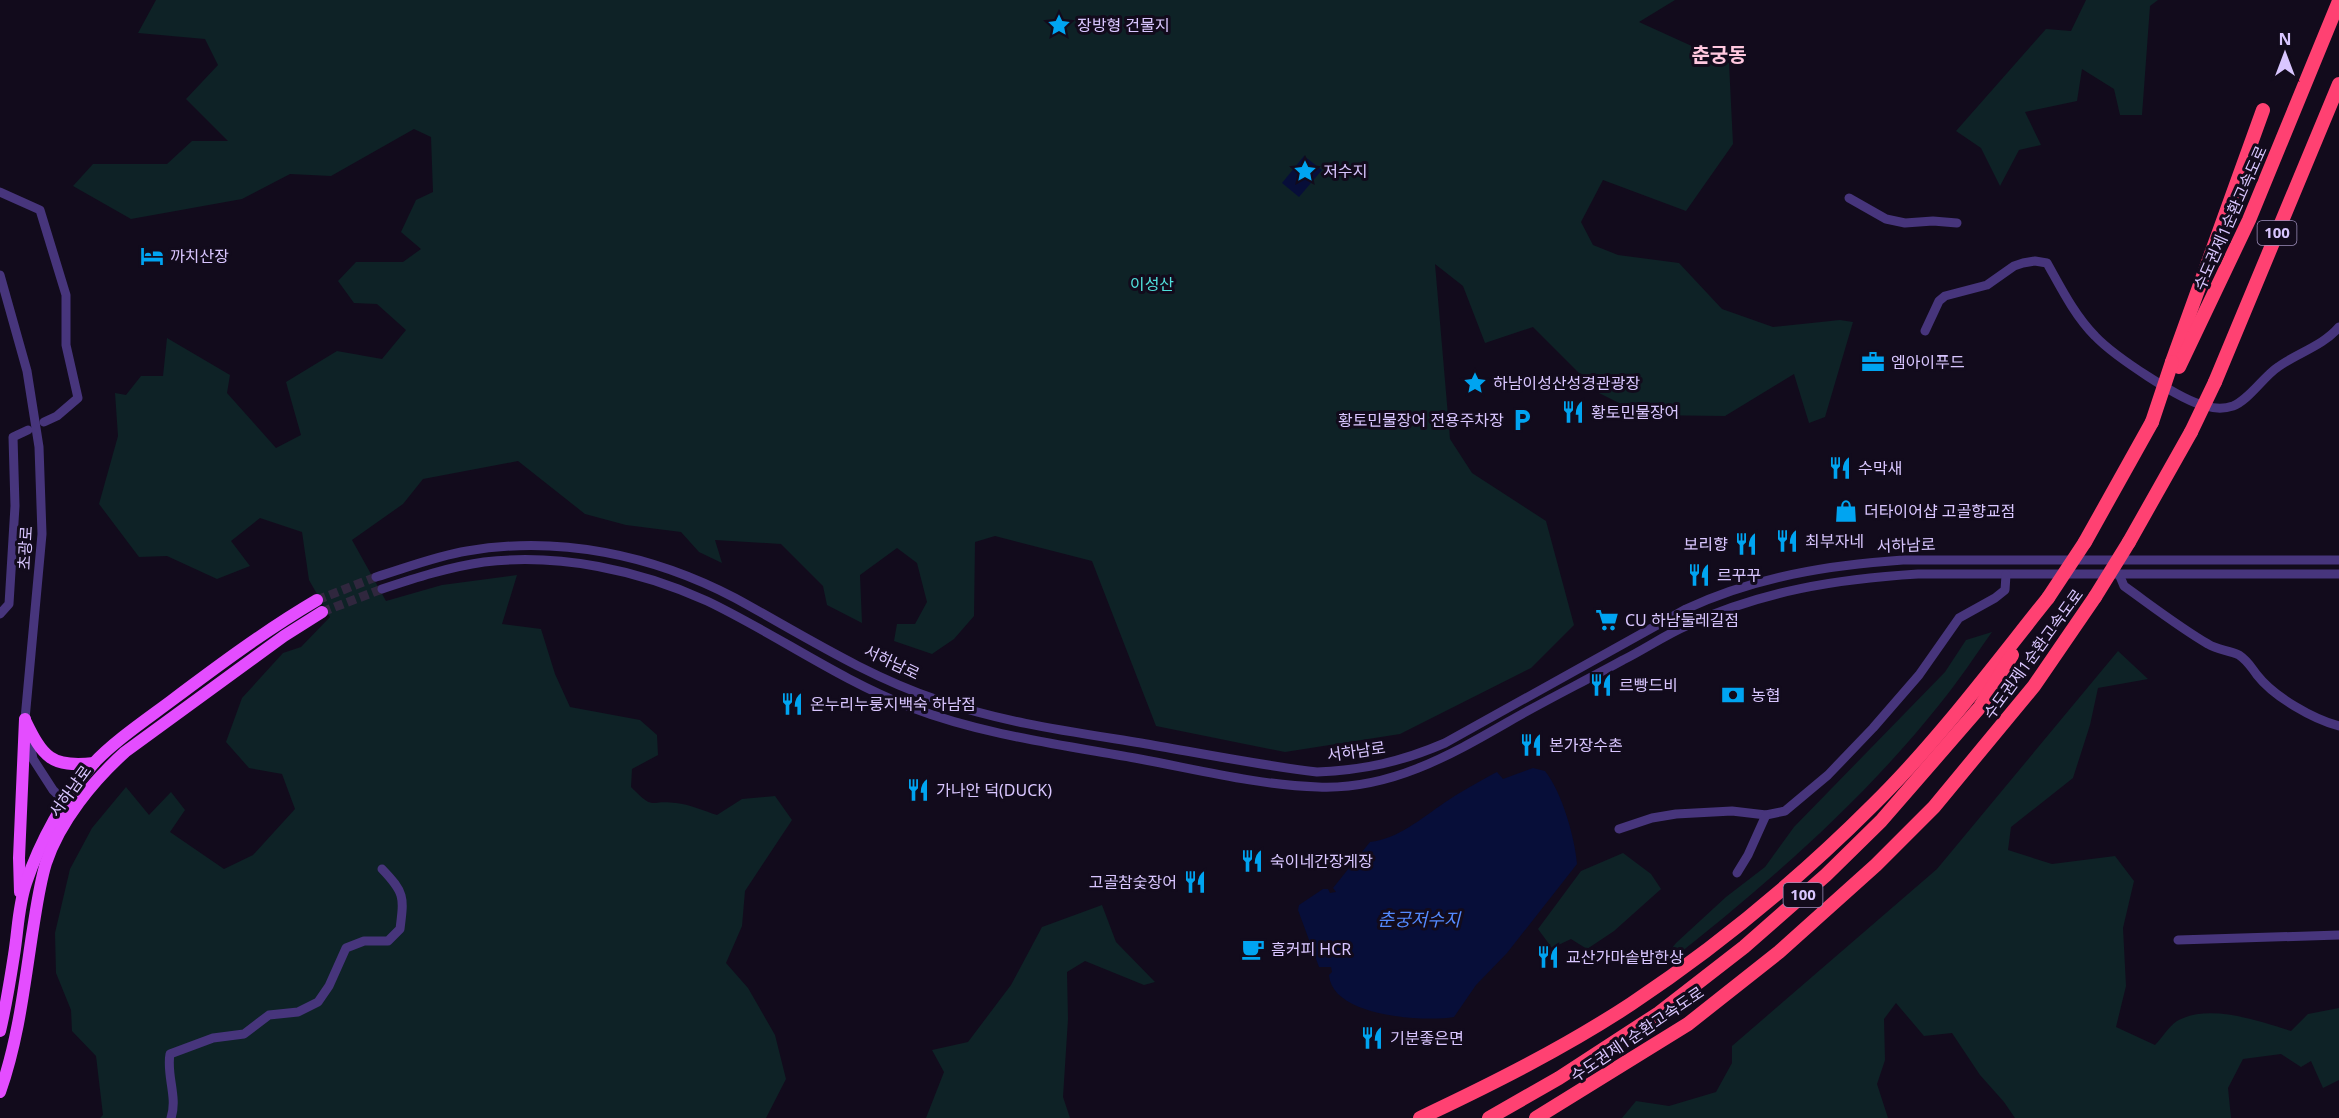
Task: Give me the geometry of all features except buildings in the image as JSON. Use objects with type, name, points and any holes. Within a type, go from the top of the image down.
[{"type":"highway","name":"수도권제1순환고속도로","points":[[1489,1118],[1559,1078],[1659,1013],[1744,947],[1881,821],[1980,707],[2085,542],[2152,422],[2175,364],[2249,220],[2339,1]]},
{"type":"highway","points":[[2319,54],[2339,14]]},
{"type":"highway","name":"수도권제1순환고속도로","points":[[1536,1118],[1688,1024],[1779,952],[1876,865],[1934,807],[2034,686],[2095,597],[2129,542],[2191,432],[2215,382],[2339,84]]},
{"type":"highway","points":[[2175,364],[2263,110]]},
{"type":"highway","name":"수도권제1순환고속도로","points":[[1420,1118],[1510,1075],[1631,1004],[1722,938],[1796,879],[1874,804],[1922,753],[2048,598]]},
{"type":"main road","name":"서하남로","points":[[0,1031],[15,954],[20,903],[38,854],[70,807],[94,763],[143,722],[223,662],[282,620],[317,600]]},
{"type":"main road","name":"서하남로","points":[[0,1092],[16,1032],[44,872],[70,807],[125,752],[284,636],[322,612]]},
{"type":"main road","points":[[25,719],[36,741],[47,755],[62,765],[94,763]]},
{"type":"main road","points":[[20,903],[19,858],[25,719]]},
{"type":"street","points":[[0,192],[40,210],[66,294],[66,345],[78,398],[57,416],[44,422]]},
{"type":"street","points":[[1850,198],[1886,219],[1905,223],[1933,221],[1957,223]]},
{"type":"street","points":[[1925,331],[1939,301],[1945,296],[1987,285],[2014,266],[2023,263],[2035,261],[2047,264],[2072,306],[2094,336],[2128,362],[2184,397],[2204,406],[2221,409],[2236,405],[2278,366],[2303,353],[2339,327]]},
{"type":"street","name":"초광로","points":[[0,275],[27,371],[39,447],[42,534],[25,719],[33,759],[41,775],[70,807]]},
{"type":"street","points":[[0,614],[9,604],[15,506],[13,437],[28,430]]},
{"type":"street","name":"서하남로","points":[[376,577],[449,555],[502,547],[570,548],[613,553],[651,563],[693,579],[732,597],[874,674],[917,693],[959,707],[1011,721],[1317,772],[1385,765],[1425,752],[1686,609],[1727,592],[1776,578],[1849,564],[1903,560],[2339,560]]},
{"type":"street","name":"서하남로","points":[[381,589],[456,568],[512,560],[580,564],[613,570],[677,589],[708,602],[843,677],[939,718],[1017,737],[1265,782],[1324,787],[1346,786],[1388,778],[1454,754],[1507,722],[1688,625],[1772,594],[1850,579],[1918,574],[2339,574]]},
{"type":"street","points":[[2119,574],[2124,586],[2186,630],[2211,646],[2237,654],[2251,664],[2257,675],[2300,710],[2322,721],[2339,726]]},
{"type":"street","points":[[1619,829],[1652,818],[1676,814],[1732,811],[1766,815],[1785,811],[1828,775],[1873,728],[1919,675],[1959,618],[2005,590],[2006,575]]},
{"type":"street","points":[[1737,873],[1756,840],[1766,815]]},
{"type":"street","points":[[171,1118],[174,1109],[168,1067],[170,1054],[213,1038],[244,1034],[269,1015],[298,1012],[318,1002],[329,986],[346,948],[364,941],[388,941],[400,929],[403,905],[400,888],[382,869]]},
{"type":"street","points":[[2178,940],[2339,935]]},
{"type":"street","points":[[2,1013],[16,1032]]},
{"type":"green space","name":"이성산","points":[[156,0],[1675,0],[1639,22],[1729,63],[1733,144],[1686,211],[1603,180],[1581,222],[1593,245],[1618,255],[1679,263],[1722,309],[1773,327],[1840,320],[1853,322],[1825,417],[1809,423],[1794,374],[1725,416],[1643,415],[1599,393],[1533,327],[1485,343],[1463,286],[1435,264],[1450,439],[1472,473],[1546,521],[1574,625],[1531,668],[1400,734],[1285,752],[1156,726],[1092,561],[995,536],[975,542],[974,616],[954,639],[932,654],[894,641],[897,624],[915,624],[927,602],[917,563],[897,548],[860,575],[862,623],[827,605],[823,586],[781,544],[715,540],[722,563],[699,552],[681,532],[626,525],[585,514],[518,461],[423,479],[403,504],[352,540],[386,601],[442,585],[517,575],[502,624],[541,629],[555,674],[570,707],[640,720],[657,735],[658,755],[632,769],[631,787],[639,795],[652,803],[681,804],[717,815],[742,799],[775,796],[792,820],[745,891],[742,926],[726,963],[748,988],[775,1035],[786,1079],[766,1118],[100,1118],[103,1115],[96,1056],[72,1031],[71,1010],[56,973],[55,933],[70,869],[92,828],[126,787],[149,815],[171,792],[185,810],[170,832],[224,869],[253,855],[295,809],[282,774],[249,768],[226,742],[242,698],[283,653],[301,647],[330,617],[309,580],[302,532],[260,518],[231,541],[250,566],[217,579],[167,556],[139,557],[99,504],[118,436],[115,393],[126,395],[141,376],[163,376],[167,338],[230,375],[227,393],[276,448],[301,435],[286,382],[337,351],[382,359],[406,330],[377,304],[354,303],[338,281],[356,262],[403,262],[421,249],[401,232],[416,200],[433,192],[431,137],[414,129],[331,176],[290,174],[242,199],[131,219],[73,186],[93,164],[167,164],[192,141],[228,141],[186,99],[218,65],[205,39],[138,33]]},
{"type":"green space","points":[[2086,0],[2158,0],[2150,6],[2142,115],[2120,115],[2114,89],[2082,69],[2077,101],[2025,112],[2041,145],[2019,150],[2000,186],[1981,148],[1956,131],[2046,29],[2071,31]]},
{"type":"green space","points":[[1992,632],[1939,705],[1909,741],[1844,810],[1739,905],[1666,964],[1660,963],[1676,943],[1726,897],[1765,867],[1794,827],[1945,672],[1966,640]]},
{"type":"green space","points":[[2118,651],[2148,679],[2098,688],[2090,725],[2073,778],[2011,827],[2008,850],[2052,864],[2115,856],[2134,881],[2123,928],[2126,986],[2116,1027],[2155,1045],[2174,1023],[2190,1016],[2234,1015],[2291,1031],[2308,1014],[2339,1008],[2339,1080],[2323,1088],[2311,1061],[2301,1067],[2281,1054],[2243,1059],[2228,1088],[2231,1118],[2015,1118],[1980,1075],[1952,1033],[1924,1036],[1896,1003],[1884,1019],[1885,1060],[1877,1084],[1888,1118],[1622,1118],[1636,1101],[1669,1106],[1716,1092],[1732,1063],[1732,1046],[1937,869]]},
{"type":"green space","points":[[1623,853],[1651,874],[1661,889],[1614,931],[1587,949],[1571,939],[1552,948],[1538,929],[1581,871]]},
{"type":"green space","points":[[1102,905],[1116,942],[1155,982],[1144,985],[1085,961],[1067,972],[1068,1019],[1063,1097],[1070,1118],[926,1118],[944,1072],[932,1050],[968,1042],[1011,985],[1042,927]]},
{"type":"water","points":[[1304,156],[1322,170],[1299,197],[1282,183]]},
{"type":"water","name":"춘궁저수지","points":[[1533,768],[1545,771],[1557,791],[1574,841],[1577,864],[1507,953],[1476,985],[1454,1017],[1422,1018],[1381,1014],[1346,1000],[1334,989],[1329,975],[1332,972],[1331,967],[1319,967],[1298,910],[1299,905],[1323,889],[1328,889],[1330,893],[1336,892],[1333,888],[1370,842],[1400,832],[1456,795],[1497,772],[1503,779]]},
{"type":"tunnel","points":[[317,600],[376,577]]},
{"type":"tunnel","points":[[322,612],[382,589]]},
{"type":"place","name":"장방형 건물지","points":[[1059,25]]},
{"type":"place","name":"저수지","points":[[1305,171]]},
{"type":"place","name":"까치산장","points":[[152,256]]},
{"type":"place","name":"엠아이푸드","points":[[1873,362]]},
{"type":"place","name":"하남이성산성경관광장","points":[[1475,383]]},
{"type":"place","name":"황토민물장어","points":[[1573,412]]},
{"type":"place","name":"황토민물장어 전용주차장","points":[[1522,420]]},
{"type":"place","name":"수막새","points":[[1840,468]]},
{"type":"place","name":"더타이어샵 고골향교점","points":[[1846,511]]},
{"type":"place","name":"최부자네","points":[[1787,541]]},
{"type":"place","name":"보리향","points":[[1746,544]]},
{"type":"place","name":"르꾸꾸","points":[[1699,575]]},
{"type":"place","name":"CU 하남둘레길점","points":[[1607,620]]},
{"type":"place","name":"르빵드비","points":[[1601,685]]},
{"type":"place","name":"농협","points":[[1733,695]]},
{"type":"place","name":"온누리누룽지백숙 하남점","points":[[792,704]]},
{"type":"place","name":"본가장수촌","points":[[1531,745]]},
{"type":"place","name":"가나안 덕(DUCK)","points":[[918,790]]},
{"type":"place","name":"숙이네간장게장","points":[[1252,861]]},
{"type":"place","name":"고골참숯장어","points":[[1195,882]]},
{"type":"place","name":"흠커피 HCR","points":[[1253,949]]},
{"type":"place","name":"교산가마솥밥한상","points":[[1548,957]]},
{"type":"place","name":"기분좋은면","points":[[1372,1038]]},
{"type":"district","name":"춘궁동","points":[[1719,55]]}]
